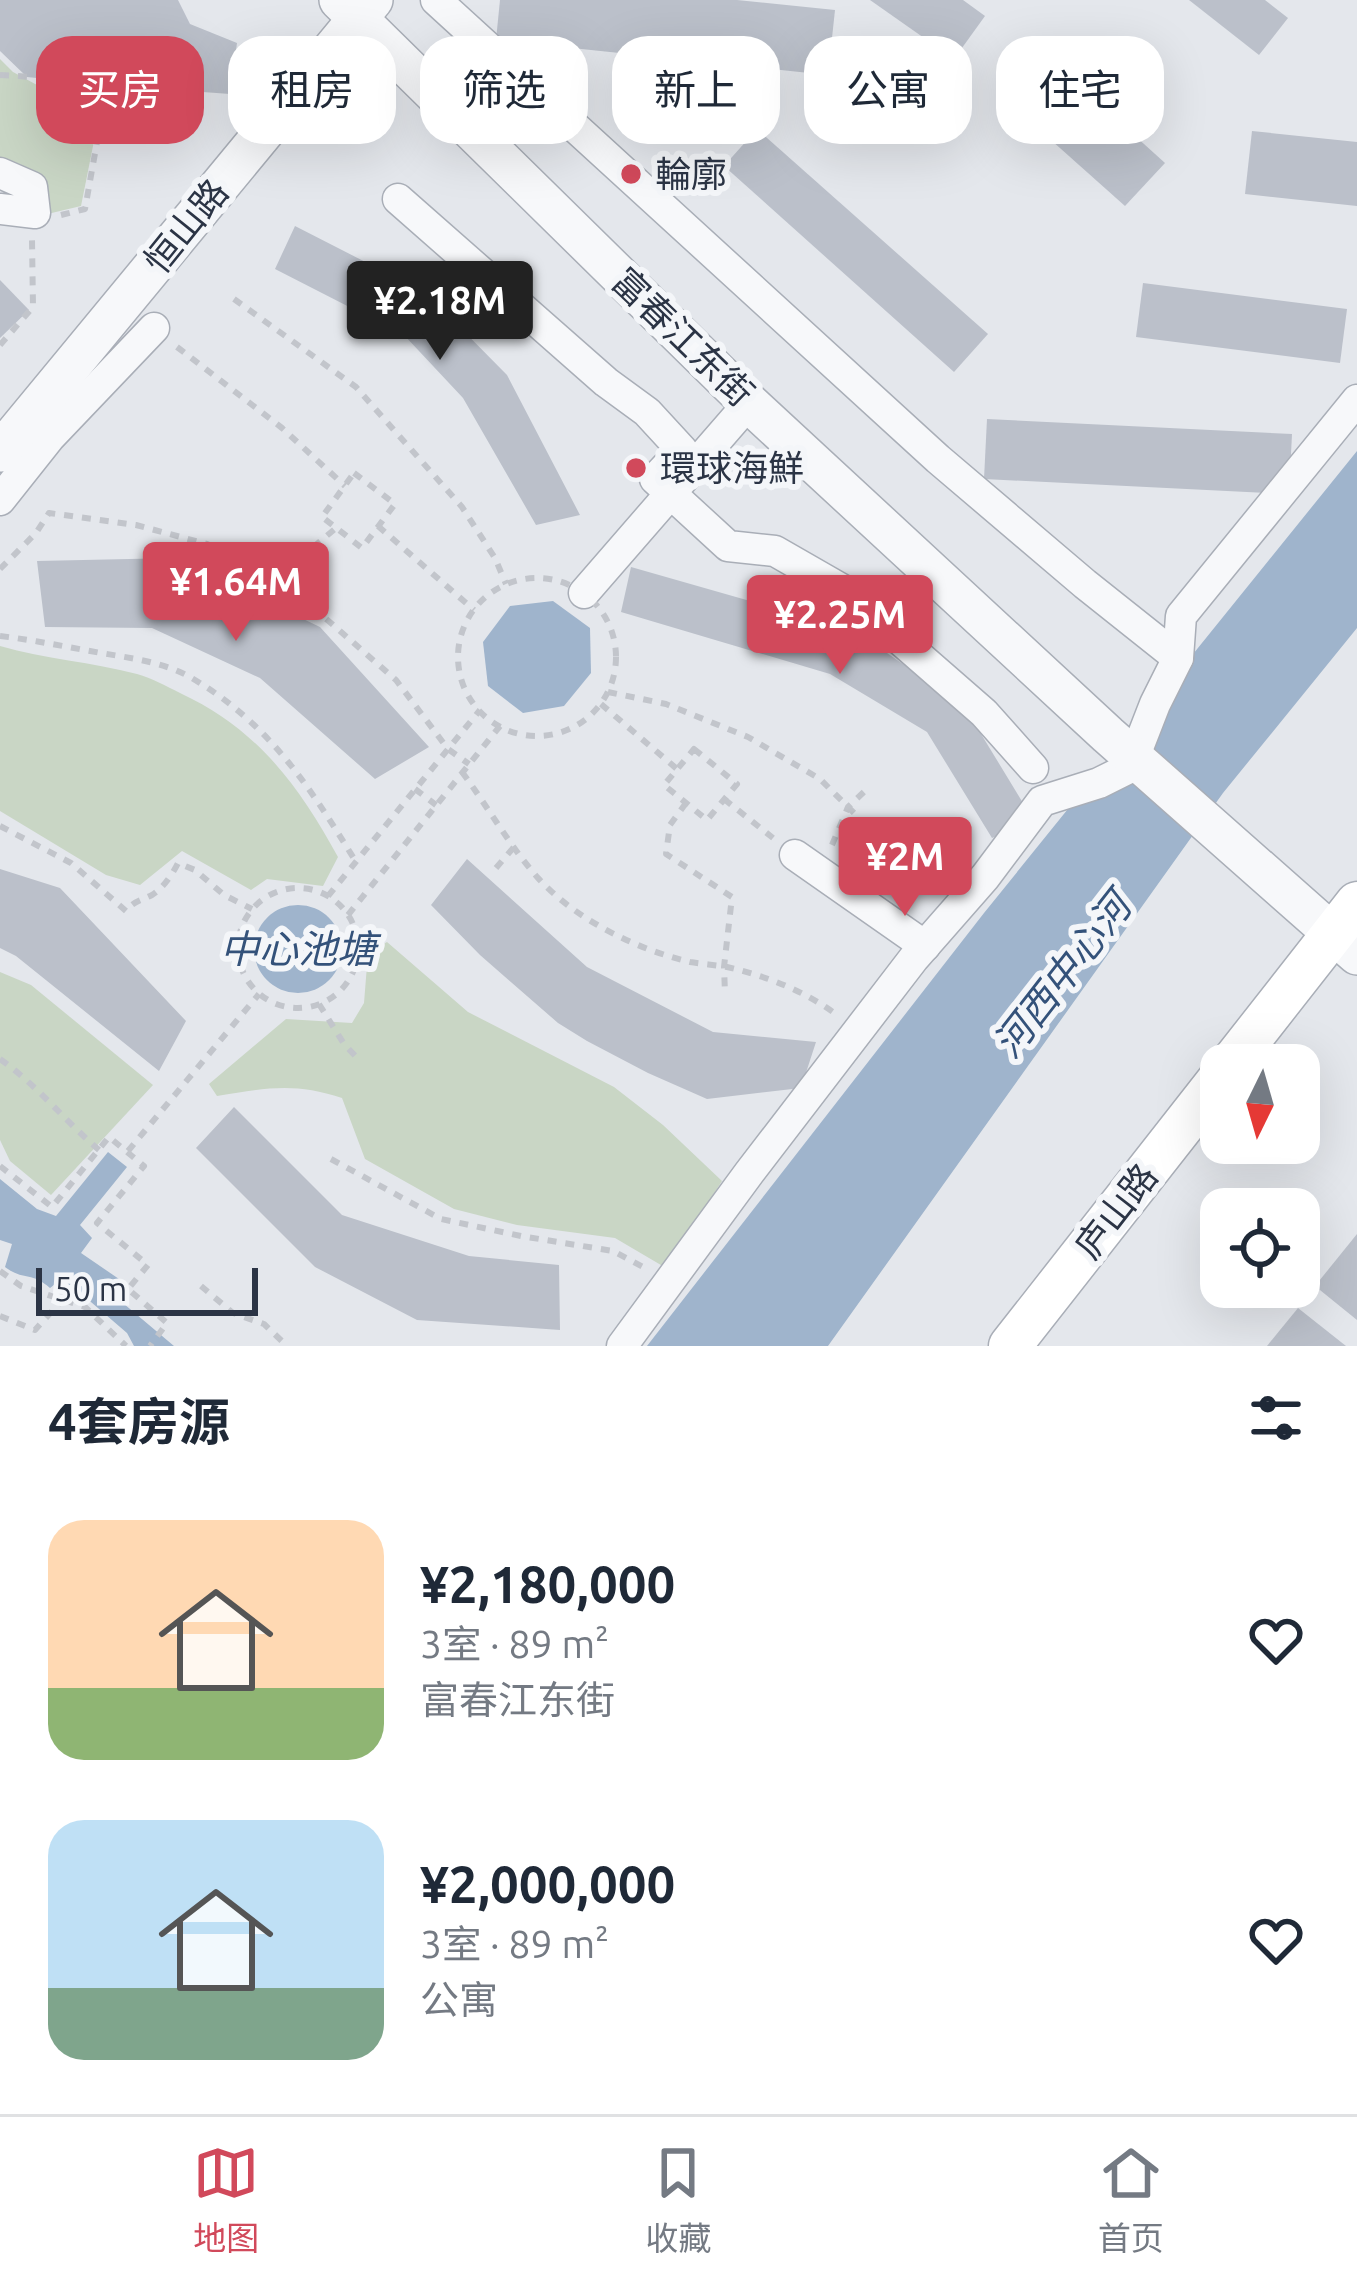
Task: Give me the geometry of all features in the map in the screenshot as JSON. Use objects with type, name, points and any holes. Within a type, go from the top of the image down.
[{"type":"main road","points":[[1249,1044],[1349,930]]},
{"type":"main road","name":"庐山路","points":[[1010,1346],[1200,1104]]},
{"type":"street","points":[[436,0],[938,459],[1178,658]]},
{"type":"street","name":"富春江东街","points":[[357,6],[749,403],[1127,752],[1246,856],[1349,930]]},
{"type":"street","name":"恒山路","points":[[0,452],[357,6]]},
{"type":"street","points":[[0,173],[32,187],[34,217],[0,209]]},
{"type":"street","points":[[398,199],[606,382],[647,412],[682,450],[655,479],[728,546],[775,551],[843,590],[985,713],[1033,768]]},
{"type":"street","points":[[0,500],[50,437],[154,328]]},
{"type":"street","points":[[622,1346],[925,946],[1042,801],[1099,783],[1127,752],[1178,658],[1181,616],[1357,400]]},
{"type":"street","points":[[584,593],[749,403]]},
{"type":"street","points":[[795,856],[925,946]]},
{"type":"path","points":[[0,75],[33,77]]},
{"type":"path","points":[[0,345],[33,307],[34,217],[85,209],[97,144]]},
{"type":"path","points":[[234,299],[356,387],[462,507],[506,584]]},
{"type":"path","points":[[154,328],[282,428],[345,486]]},
{"type":"path","points":[[355,473],[395,504],[378,526],[362,548],[322,517],[355,473]]},
{"type":"path","points":[[0,569],[49,513],[136,525],[208,544],[284,583],[396,680],[448,749],[469,764]]},
{"type":"path","points":[[378,526],[474,610]]},
{"type":"path","points":[[273,605],[294,562],[336,528]]},
{"type":"path","points":[[532,578],[560,581],[584,593],[602,611],[613,633],[616,657],[608,692],[583,722],[561,733],[536,736],[500,726],[471,700],[460,675],[458,647],[466,621],[483,599],[506,584],[532,578]]},
{"type":"path","points":[[0,636],[137,658],[188,676],[270,739],[311,789],[356,862]]},
{"type":"path","points":[[608,692],[666,704],[748,736],[820,779],[886,845],[936,878],[971,894]]},
{"type":"path","points":[[601,704],[677,769]]},
{"type":"path","points":[[328,896],[480,710]]},
{"type":"path","points":[[348,914],[500,726]]},
{"type":"path","points":[[694,749],[736,784],[724,799],[706,820],[664,785],[694,749]]},
{"type":"path","points":[[462,772],[540,880],[570,906],[604,928],[670,956],[794,989],[859,1032]]},
{"type":"path","points":[[415,789],[436,805]]},
{"type":"path","points":[[833,882],[826,858],[848,807],[867,789]]},
{"type":"path","points":[[724,799],[795,856]]},
{"type":"path","points":[[686,803],[670,825],[666,854],[732,897],[724,993]]},
{"type":"path","points":[[0,826],[71,863],[126,911],[134,901],[155,893],[178,863],[253,909]]},
{"type":"path","points":[[496,868],[514,847]]},
{"type":"path","points":[[288,889],[309,890],[328,896],[348,914],[357,933],[358,953],[342,990],[305,1009],[284,1007],[250,986],[237,947],[242,926],[268,896],[288,889]]},
{"type":"path","points":[[128,1151],[259,994]]},
{"type":"path","points":[[319,1004],[361,1062]]},
{"type":"path","points":[[0,1059],[29,1080],[98,1150]]},
{"type":"path","points":[[0,1166],[52,1207],[109,1137],[144,1166],[97,1222],[148,1265],[128,1289],[167,1323],[150,1346]]},
{"type":"path","points":[[332,1159],[441,1219],[614,1251],[670,1280]]},
{"type":"path","points":[[0,1271],[22,1286],[85,1307],[126,1346]]},
{"type":"path","points":[[201,1286],[233,1313],[265,1324],[287,1346]]},
{"type":"path","points":[[0,1316],[35,1330],[62,1300]]},
{"type":"green space","points":[[0,59],[36,84],[36,144],[93,144],[81,206],[39,216],[0,166]]},
{"type":"green space","points":[[0,646],[143,676],[232,724],[291,783],[338,857],[323,886],[267,879],[251,890],[182,851],[140,885],[106,875],[0,811]]},
{"type":"green space","points":[[387,942],[468,1012],[614,1087],[722,1181],[666,1268],[615,1238],[517,1225],[454,1209],[365,1159],[342,1098],[294,1088],[217,1096],[209,1084],[286,1019],[352,1023],[364,1003],[368,953]]},
{"type":"green space","points":[[0,972],[31,985],[153,1085],[51,1195],[10,1161],[0,1140]]},
{"type":"water","name":"河西中心河","points":[[1357,451],[1357,628],[1223,793],[828,1346],[647,1346],[984,913]]},
{"type":"water","points":[[553,601],[590,628],[591,673],[564,706],[523,713],[488,686],[483,642],[510,606]]},
{"type":"water","name":"中心池塘","points":[[298,905],[315,908],[329,918],[339,932],[339,966],[329,980],[315,990],[298,993],[281,990],[267,980],[257,966],[254,949],[257,932],[267,918],[281,908]]},
{"type":"water","points":[[108,1152],[127,1167],[80,1225],[92,1238],[81,1253],[119,1279],[111,1293],[174,1346],[134,1346],[127,1333],[84,1296],[74,1295],[59,1281],[50,1288],[5,1267],[12,1244],[0,1240],[0,1179],[37,1209],[56,1216]]},
{"type":"building","points":[[0,0],[178,0],[190,24],[228,39],[228,94],[204,92],[204,36],[36,36],[36,78],[27,77],[0,51]]},
{"type":"building","points":[[500,0],[737,0],[835,10],[832,36],[804,36],[804,72],[780,70],[780,36],[612,36],[612,52],[588,50],[588,36],[496,36]]},
{"type":"building","points":[[870,0],[963,0],[985,16],[971,36],[921,36]]},
{"type":"building","points":[[1189,0],[1265,0],[1288,18],[1259,55]]},
{"type":"building","points":[[1252,131],[1357,142],[1357,206],[1245,194]]},
{"type":"building","points":[[744,144],[774,144],[988,334],[954,372],[724,166]]},
{"type":"building","points":[[1055,144],[1144,144],[1165,163],[1125,206]]},
{"type":"building","points":[[295,226],[426,293],[507,375],[580,515],[536,525],[463,398],[404,335],[275,269]]},
{"type":"building","points":[[0,280],[29,310],[0,338]]},
{"type":"building","points":[[1143,283],[1347,309],[1340,363],[1136,337]]},
{"type":"building","points":[[987,419],[1292,434],[1289,494],[984,479]]},
{"type":"building","points":[[175,558],[320,627],[429,747],[375,779],[260,678],[152,628],[45,627],[37,561]]},
{"type":"building","points":[[631,567],[855,631],[964,706],[1034,821],[992,838],[927,732],[830,674],[621,612]]},
{"type":"building","points":[[467,859],[587,967],[713,1032],[816,1042],[801,1088],[707,1099],[648,1073],[558,1023],[431,905]]},
{"type":"building","points":[[0,869],[60,888],[186,1021],[159,1071],[0,948]]},
{"type":"building","points":[[234,1107],[342,1215],[469,1256],[559,1265],[560,1330],[417,1320],[315,1267],[196,1148]]},
{"type":"building","points":[[1357,1234],[1357,1320],[1320,1290],[1320,1280]]},
{"type":"building","points":[[1298,1308],[1346,1346],[1267,1346]]},
{"type":"place","name":"輪廓","points":[[631,174]]},
{"type":"place","name":"環球海鮮","points":[[636,468]]}]
